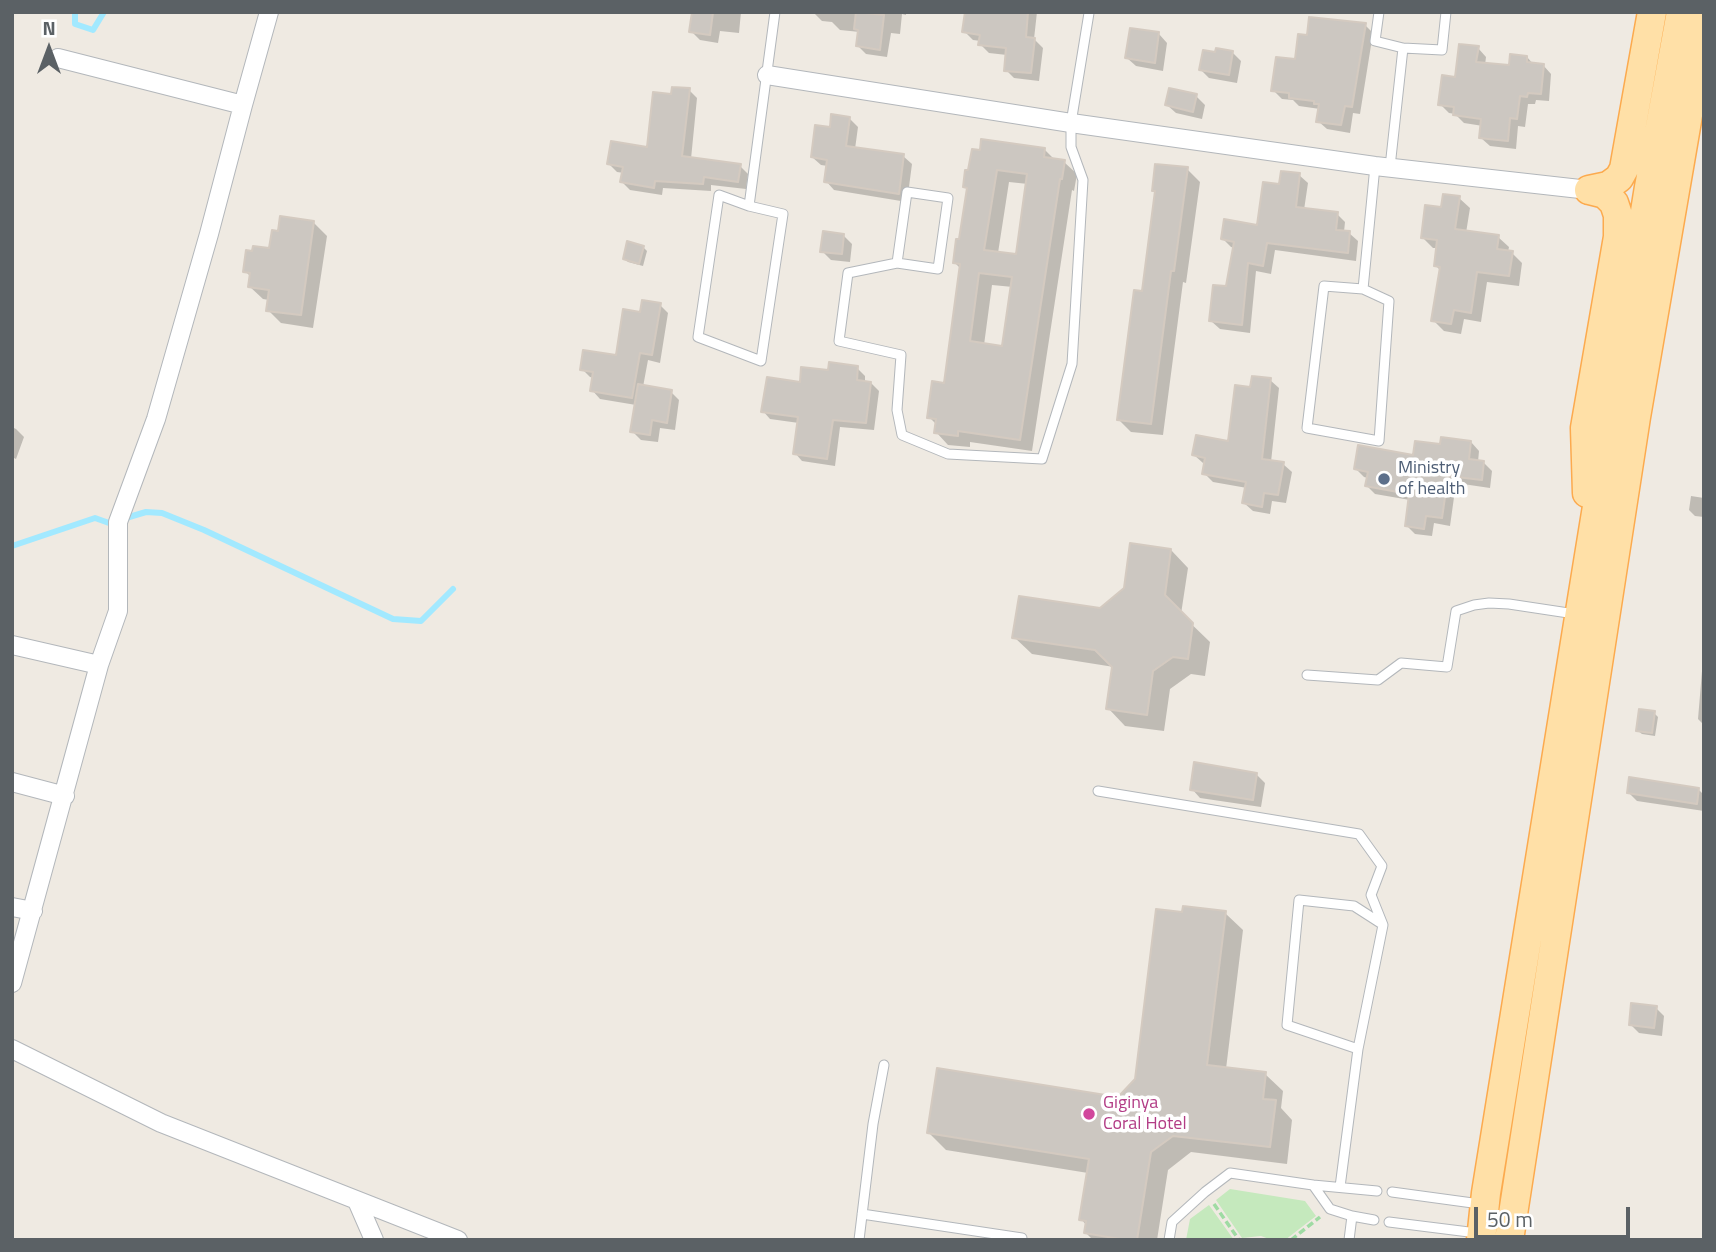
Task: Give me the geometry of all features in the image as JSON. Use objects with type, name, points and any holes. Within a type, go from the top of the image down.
[{"type":"main road","points":[[1589,190],[1608,186],[1619,178],[1624,169],[1652,12]]},
{"type":"main road","points":[[1490,1238],[1486,1193],[1649,187],[1681,12]]},
{"type":"main road","points":[[1490,1238],[1704,22]]},
{"type":"main road","points":[[1588,562],[1585,428],[1618,237],[1618,215],[1614,203],[1605,194],[1589,190]]},
{"type":"street","points":[[12,983],[99,666],[118,611],[118,522],[156,419],[269,12]]},
{"type":"street","points":[[58,58],[243,105]]},
{"type":"street","points":[[767,75],[1071,123],[1383,167],[1589,190]]},
{"type":"street","points":[[12,645],[99,666]]},
{"type":"street","points":[[12,782],[65,796]]},
{"type":"street","points":[[12,906],[33,911]]},
{"type":"street","points":[[12,1049],[161,1123],[458,1240]]},
{"type":"street","points":[[358,1201],[374,1240]]},
{"type":"lane","points":[[749,206],[775,12]]},
{"type":"lane","points":[[897,263],[907,192],[948,198],[938,269],[897,263],[848,273],[839,341],[901,355],[897,410],[902,435],[948,454],[1042,459],[1072,364],[1083,180],[1071,147],[1071,123],[1090,12]]},
{"type":"lane","points":[[1380,12],[1375,41],[1403,48],[1441,50],[1446,12]]},
{"type":"lane","points":[[1363,289],[1403,48]]},
{"type":"lane","points":[[719,195],[749,206],[783,214],[761,361],[698,337],[719,195]]},
{"type":"lane","points":[[1324,286],[1363,289],[1389,301],[1379,441],[1307,428],[1324,286]]},
{"type":"lane","points":[[1307,675],[1378,680],[1401,663],[1447,667],[1456,611],[1474,605],[1509,604],[1581,614]]},
{"type":"lane","points":[[1098,791],[1359,834],[1382,866],[1371,895],[1383,925],[1358,1049],[1340,1187]]},
{"type":"lane","points":[[1358,1049],[1287,1025],[1299,900],[1354,906],[1383,925]]},
{"type":"lane","points":[[859,1240],[873,1124],[884,1065]]},
{"type":"lane","points":[[1169,1240],[1172,1223],[1205,1192],[1230,1174],[1377,1191]]},
{"type":"lane","points":[[1313,1185],[1330,1209],[1374,1220]]},
{"type":"lane","points":[[1392,1192],[1486,1204]]},
{"type":"lane","points":[[862,1214],[1022,1238]]},
{"type":"lane","points":[[1349,1240],[1352,1216]]},
{"type":"lane","points":[[1389,1222],[1490,1238]]},
{"type":"path","points":[[1205,1192],[1239,1240]]},
{"type":"path","points":[[1291,1240],[1330,1209]]},
{"type":"green space","points":[[1230,1189],[1305,1201],[1316,1216],[1285,1240],[1272,1240],[1261,1236],[1242,1238],[1216,1200]]},
{"type":"green space","points":[[1209,1205],[1234,1240],[1186,1240],[1190,1219]]},
{"type":"building","points":[[692,12],[713,12],[710,35],[689,32]]},
{"type":"building","points":[[856,12],[884,15],[880,50],[856,46]]},
{"type":"building","points":[[965,12],[1028,12],[1026,37],[1035,38],[1031,73],[1004,71],[1006,48],[978,45],[980,35],[962,32]]},
{"type":"building","points":[[1309,17],[1366,23],[1352,107],[1345,106],[1341,125],[1316,122],[1319,104],[1314,104],[1314,101],[1289,98],[1289,93],[1271,91],[1276,57],[1295,59],[1298,34],[1307,35]]},
{"type":"building","points":[[1130,28],[1159,32],[1155,63],[1125,58]]},
{"type":"building","points":[[1459,44],[1479,46],[1476,62],[1509,65],[1510,54],[1527,56],[1527,62],[1544,64],[1541,94],[1528,93],[1527,97],[1520,96],[1517,119],[1510,118],[1508,141],[1479,138],[1481,119],[1453,115],[1454,107],[1438,105],[1442,75],[1455,77]]},
{"type":"building","points":[[1216,48],[1233,51],[1229,75],[1199,70],[1203,50],[1215,52]]},
{"type":"building","points":[[672,87],[690,88],[682,156],[741,164],[738,182],[704,177],[703,184],[655,181],[654,188],[620,182],[623,167],[607,164],[611,141],[647,147],[653,92],[671,94]]},
{"type":"building","points":[[1169,88],[1197,94],[1193,112],[1165,105]]},
{"type":"building","points":[[831,114],[850,117],[846,146],[904,154],[899,194],[824,182],[827,160],[811,157],[815,125],[830,127]]},
{"type":"building","points":[[981,139],[1045,148],[1044,157],[1065,160],[1020,440],[958,431],[958,436],[934,433],[936,419],[927,418],[932,381],[944,383],[960,264],[953,263],[967,188],[963,187],[965,170],[968,170],[972,149],[980,150]],"holes":[[[997,170],[1027,174],[1016,254],[984,250]],[[979,273],[1012,277],[1002,346],[970,341]]]},
{"type":"building","points":[[1155,164],[1188,167],[1151,424],[1117,420],[1134,290],[1142,291],[1155,191],[1152,191]]},
{"type":"building","points":[[1281,171],[1300,173],[1296,207],[1338,212],[1336,230],[1350,231],[1348,253],[1267,243],[1263,266],[1248,263],[1242,325],[1209,321],[1213,285],[1226,286],[1234,242],[1221,239],[1224,219],[1257,225],[1263,182],[1279,184]]},
{"type":"building","points":[[1443,194],[1460,196],[1455,229],[1499,235],[1497,249],[1513,251],[1509,276],[1477,272],[1471,313],[1454,310],[1451,324],[1431,321],[1440,267],[1434,266],[1437,240],[1421,238],[1425,205],[1441,207]]},
{"type":"building","points":[[280,216],[314,221],[301,315],[266,311],[269,290],[248,287],[250,273],[243,272],[246,250],[252,251],[253,246],[269,248],[272,230],[278,231]]},
{"type":"building","points":[[823,231],[844,234],[842,254],[820,252]]},
{"type":"building","points":[[627,241],[644,246],[639,264],[623,259]]},
{"type":"building","points":[[642,300],[661,303],[652,355],[640,353],[632,398],[590,391],[593,372],[580,370],[583,350],[616,355],[623,309],[640,312]]},
{"type":"building","points":[[829,362],[858,366],[857,380],[871,382],[866,423],[833,420],[827,459],[793,454],[798,417],[761,412],[767,377],[800,382],[801,367],[828,370]]},
{"type":"building","points":[[1252,376],[1271,378],[1262,459],[1284,462],[1278,495],[1264,493],[1262,507],[1242,503],[1246,482],[1202,474],[1205,458],[1192,455],[1196,435],[1228,441],[1235,385],[1250,387]]},
{"type":"building","points":[[638,384],[672,390],[667,423],[652,420],[650,435],[630,432]]},
{"type":"building","points":[[1441,437],[1471,441],[1469,459],[1484,461],[1482,480],[1448,476],[1442,518],[1426,516],[1424,529],[1405,526],[1409,494],[1365,486],[1368,472],[1354,469],[1358,445],[1413,455],[1415,441],[1440,444]]},
{"type":"building","points":[[1130,543],[1171,549],[1165,595],[1193,623],[1188,659],[1173,657],[1153,671],[1147,715],[1106,709],[1112,667],[1095,650],[1012,638],[1019,596],[1100,608],[1124,588]]},
{"type":"building","points":[[1639,709],[1655,711],[1652,733],[1636,731]]},
{"type":"building","points":[[1194,762],[1257,773],[1253,800],[1190,790]]},
{"type":"building","points":[[1629,777],[1699,788],[1697,804],[1627,793]]},
{"type":"building","points":[[1183,906],[1226,911],[1207,1065],[1266,1072],[1263,1099],[1276,1100],[1270,1147],[1173,1136],[1151,1152],[1137,1240],[1126,1240],[1084,1233],[1086,1221],[1079,1220],[1089,1159],[927,1133],[937,1068],[1118,1097],[1135,1079],[1156,909],[1182,912]]},
{"type":"building","points":[[1631,1003],[1657,1006],[1654,1028],[1629,1025]]},
{"type":"waterway","points":[[75,12],[75,24],[93,30],[104,12]]},
{"type":"waterway","points":[[12,546],[95,518],[109,523],[146,512],[162,513],[393,619],[421,621],[453,589]]},
{"type":"place","name":"Ministry of health","points":[[1384,479]]},
{"type":"place","name":"Giginya Coral Hotel","points":[[1089,1114]]}]
